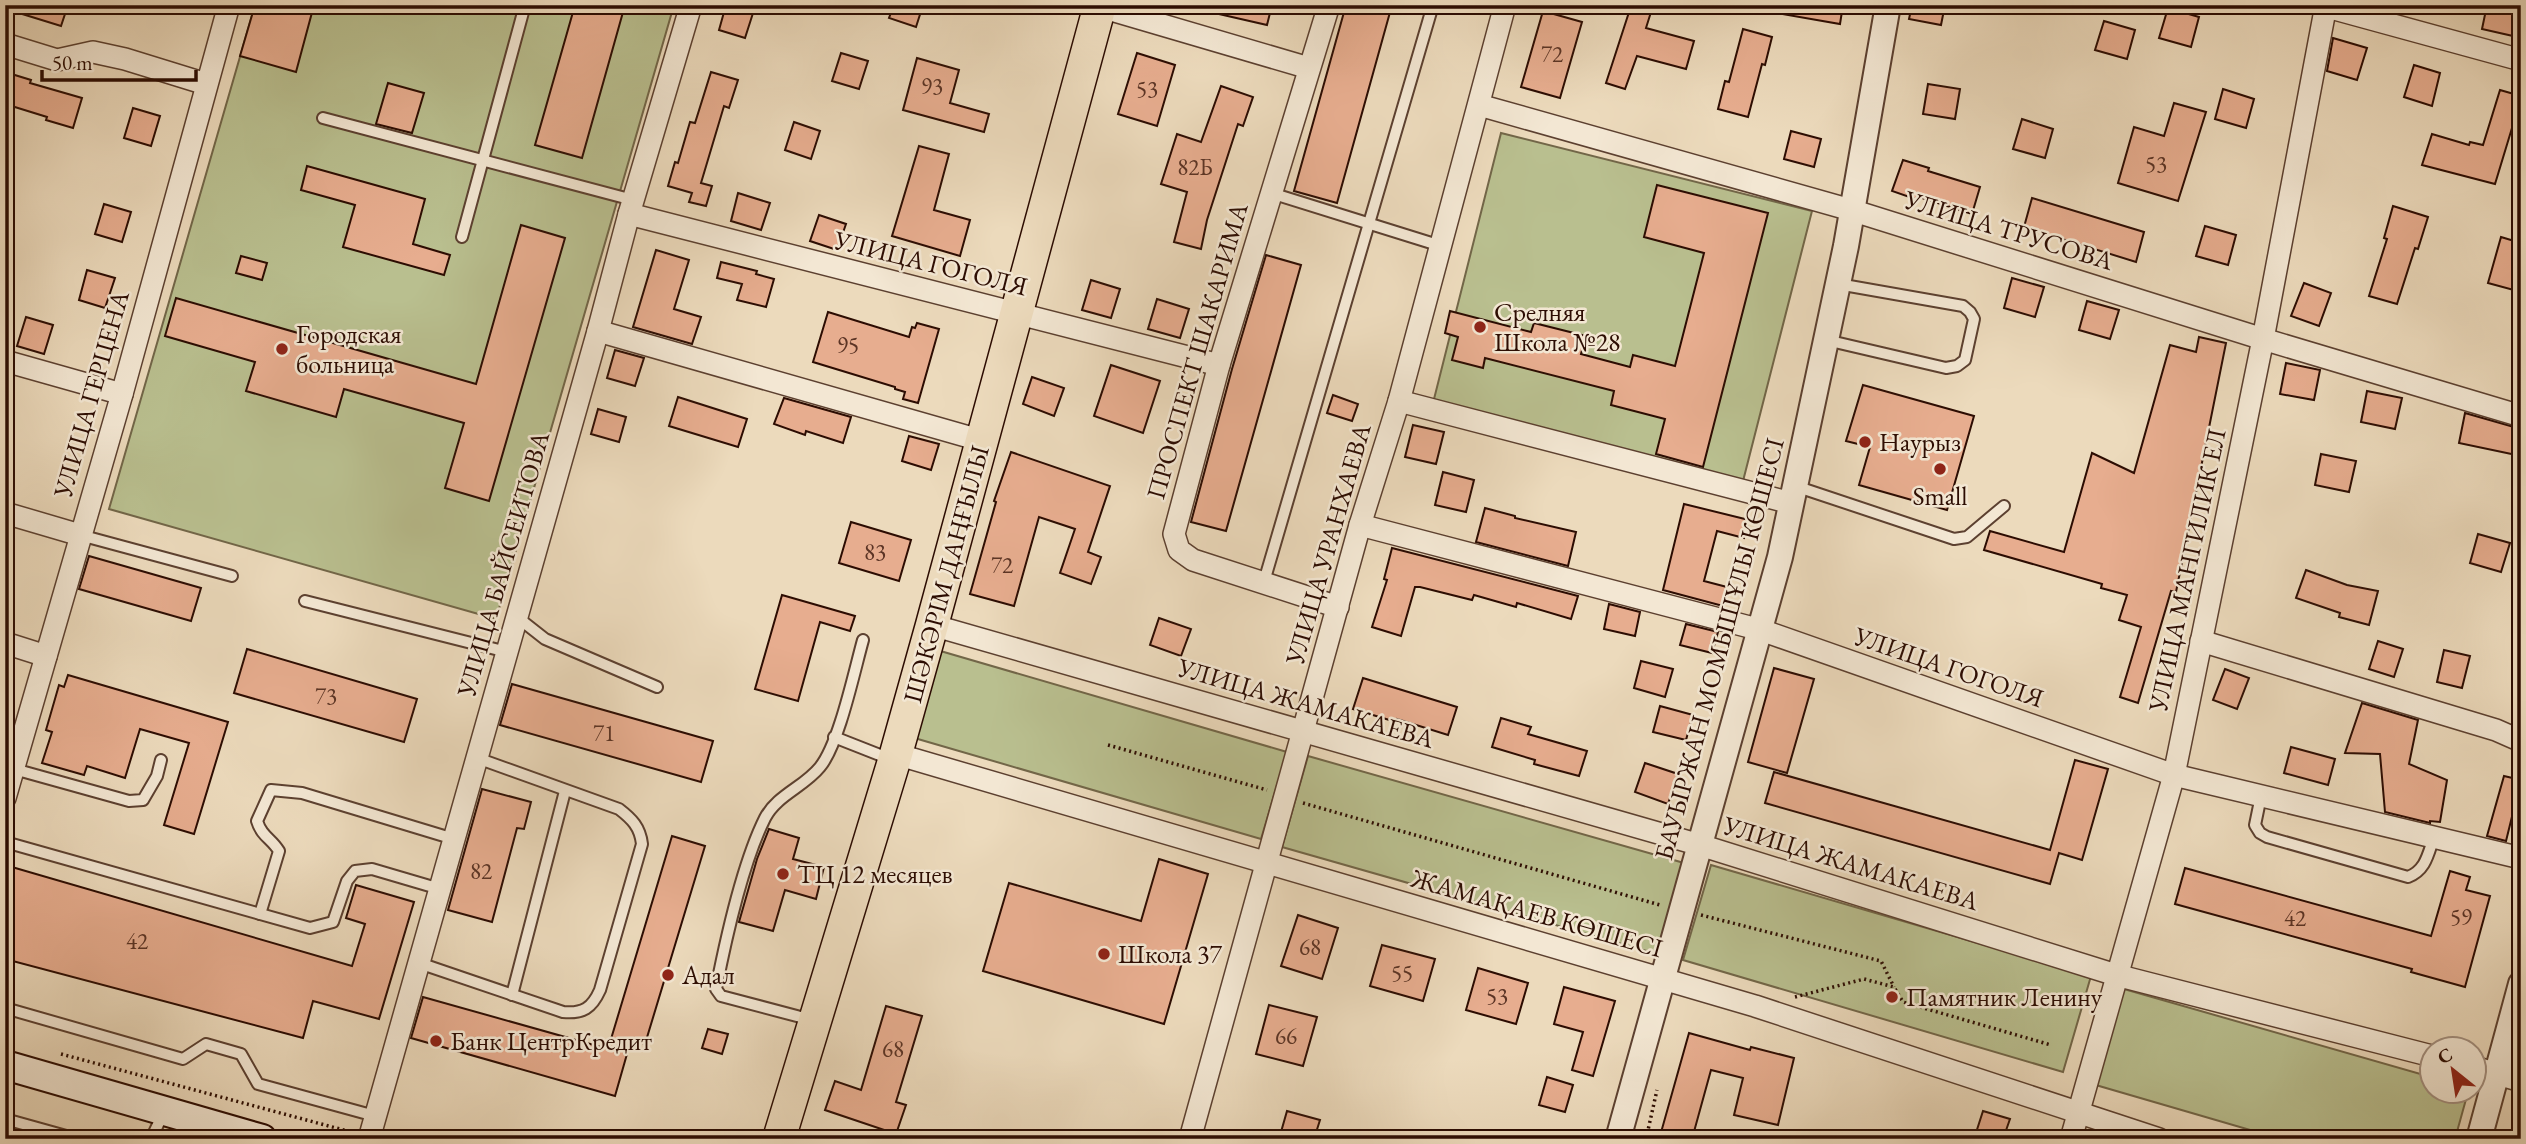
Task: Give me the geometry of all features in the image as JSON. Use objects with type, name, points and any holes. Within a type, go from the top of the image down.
[{"type":"main road","name":"ШӘКӘРІМ ДАҢҒЫЛЫ","points":[[779,1139],[895,757],[983,441],[1098,6]]},
{"type":"main road","points":[[5,1065],[262,1139]]},
{"type":"street","name":"УЛИЦА ГЕРЦЕНА","points":[[5,798],[122,394],[205,84],[229,5]]},
{"type":"street","name":"УЛИЦА БАЙСЕИТОВА","points":[[369,1138],[631,207],[691,5]]},
{"type":"street","name":"ПРОСПЕКТ ШАКАРИМА","points":[[1329,5],[1219,365],[1174,534],[1179,550],[1193,561],[1338,607]]},
{"type":"street","name":"УЛИЦА УРАНХАЕВА","points":[[1190,1139],[1360,525],[1399,401],[1505,5]]},
{"type":"street","name":"БАУЫРЖАН МОМЫШҰЛЫ КӨШЕСІ","points":[[1618,1139],[1761,630],[1838,284],[1888,5]]},
{"type":"street","points":[[1098,6],[1309,68]]},
{"type":"street","points":[[2324,6],[2521,60]]},
{"type":"street","name":"УЛИЦА МАНГИЛИК ЕЛ","points":[[2071,1139],[2174,775],[2263,340],[2324,6]]},
{"type":"street","points":[[5,44],[57,60],[93,51],[205,84]]},
{"type":"street","name":"УЛИЦА ТРУСОВА","points":[[1479,105],[1851,210],[2263,340],[2521,416]]},
{"type":"street","name":"УЛИЦА ГОГОЛЯ","points":[[631,207],[1016,313],[1219,365]]},
{"type":"street","points":[[598,331],[983,441]]},
{"type":"street","points":[[5,361],[122,394]]},
{"type":"street","points":[[1399,401],[1793,495]]},
{"type":"street","points":[[5,513],[80,535]]},
{"type":"street","name":"УЛИЦА ГОГОЛЯ","points":[[1360,525],[1761,630],[2174,775],[2521,858]]},
{"type":"street","name":"УЛИЦА ЖАМАКАЕВА","points":[[932,625],[1700,845],[2116,975],[2418,1053]]},
{"type":"street","points":[[2201,641],[2496,730],[2521,741]]},
{"type":"street","points":[[5,643],[46,656]]},
{"type":"street","name":"ЖАМАҚАЕВ КӨШЕСІ","points":[[895,757],[1267,862],[1768,1010],[2159,1139]]},
{"type":"street","points":[[2479,1139],[2509,1077],[2521,984]]},
{"type":"street","points":[[2488,1071],[2509,1077]]},
{"type":"lane","points":[[462,237],[525,5]]},
{"type":"lane","points":[[1263,585],[1433,5]]},
{"type":"lane","points":[[323,118],[483,160],[631,207]]},
{"type":"lane","points":[[1270,193],[1441,246]]},
{"type":"lane","points":[[1826,340],[1946,368],[1957,366],[1965,360],[1974,319],[1963,306],[1838,284]]},
{"type":"lane","points":[[1793,495],[1954,539],[1967,537],[2004,506]]},
{"type":"lane","points":[[80,535],[232,576]]},
{"type":"lane","points":[[305,601],[507,652]]},
{"type":"lane","points":[[517,617],[545,639],[657,687]]},
{"type":"lane","points":[[815,1021],[721,996],[716,989],[741,889],[766,817],[775,803],[802,785],[822,766],[834,737],[863,640]]},
{"type":"lane","points":[[834,737],[895,757]]},
{"type":"lane","points":[[419,963],[563,1012],[575,1013],[586,1009],[595,1003],[600,990],[642,844],[636,824],[619,809],[477,758]]},
{"type":"lane","points":[[14,769],[129,801],[143,800],[158,776],[161,760]]},
{"type":"lane","points":[[260,914],[279,851],[274,842],[261,834],[257,821],[271,790],[302,793],[454,839]]},
{"type":"lane","points":[[512,995],[565,791]]},
{"type":"lane","points":[[2261,796],[2255,825],[2260,833],[2267,837],[2408,877],[2417,874],[2424,867],[2434,837]]},
{"type":"lane","points":[[5,842],[310,928],[333,922],[347,881],[355,871],[372,869],[440,889]]},
{"type":"lane","points":[[5,1008],[183,1059],[206,1044],[241,1054],[258,1084],[375,1116]]},
{"type":"lane","points":[[151,1139],[164,1112]]},
{"type":"lane","points":[[5,1119],[77,1139]]},
{"type":"path","points":[[1108,745],[1682,911],[1881,961],[1894,987]]},
{"type":"path","points":[[59,1053],[369,1138]]},
{"type":"green space","points":[[255,5],[674,5],[496,619],[109,509]]},
{"type":"green space","points":[[1501,133],[1812,211],[1742,485],[1432,407]]},
{"type":"green space","points":[[937,650],[1287,752],[1261,839],[911,737]]},
{"type":"green space","points":[[1308,756],[1684,863],[1657,954],[1282,847]]},
{"type":"green space","points":[[1711,865],[2091,976],[2063,1072],[1683,960]]},
{"type":"green space","points":[[2110,985],[2418,1073],[2418,1106],[2464,1106],[2455,1139],[2281,1139],[2082,1081]]},
{"type":"building","points":[[7,5],[68,5],[61,26],[6,9]]},
{"type":"building","points":[[255,5],[314,5],[296,72],[240,56]]},
{"type":"building","points":[[575,5],[625,5],[582,158],[535,145]]},
{"type":"building","points":[[726,5],[739,5],[754,10],[745,38],[719,30]]},
{"type":"building","points":[[894,5],[923,5],[916,27],[889,18]]},
{"type":"building","points":[[1211,5],[1272,5],[1267,25],[1210,12]]},
{"type":"building","points":[[1346,5],[1392,5],[1337,203],[1294,191]]},
{"type":"building","points":[[1782,5],[1843,5],[1840,24],[1782,14]]},
{"type":"building","points":[[1912,5],[1945,5],[1941,25],[1909,19]]},
{"type":"building","points":[[2487,5],[2519,8],[2513,36],[2482,29]]},
{"type":"building","points":[[1631,6],[1651,12],[1646,28],[1694,41],[1686,69],[1637,56],[1625,89],[1606,83]]},
{"type":"building","points":[[2168,8],[2199,17],[2191,47],[2159,38]]},
{"type":"building","points":[[1543,11],[1582,22],[1560,98],[1521,87]]},
{"type":"building","points":[[2104,21],[2135,30],[2127,59],[2095,50]]},
{"type":"building","points":[[1743,29],[1772,37],[1748,117],[1718,109],[1725,81],[1729,82]]},
{"type":"building","points":[[2333,38],[2367,48],[2357,80],[2327,71]]},
{"type":"building","points":[[841,53],[868,61],[859,89],[832,81]]},
{"type":"building","points":[[1137,53],[1175,65],[1157,126],[1118,114]]},
{"type":"building","points":[[917,58],[959,70],[950,103],[989,114],[984,132],[903,110]]},
{"type":"building","points":[[2414,65],[2440,73],[2432,106],[2404,97]]},
{"type":"building","points":[[5,72],[31,80],[30,83],[82,98],[73,128],[5,104]]},
{"type":"building","points":[[711,72],[738,80],[729,108],[724,106],[701,183],[712,186],[706,206],[689,202],[692,193],[668,186],[690,122],[695,123]]},
{"type":"building","points":[[388,83],[424,93],[412,133],[376,124]]},
{"type":"building","points":[[1928,84],[1960,89],[1955,119],[1923,114]]},
{"type":"building","points":[[1221,86],[1253,97],[1243,126],[1238,124],[1207,220],[1201,249],[1174,242],[1187,192],[1161,184],[1177,134],[1201,142]]},
{"type":"building","points":[[2223,89],[2254,99],[2246,128],[2215,119]]},
{"type":"building","points":[[2500,90],[2521,96],[2521,131],[2512,128],[2495,184],[2422,165],[2432,134],[2469,145],[2470,142],[2483,145]]},
{"type":"building","points":[[2174,103],[2206,112],[2178,201],[2118,183],[2134,127],[2164,136]]},
{"type":"building","points":[[133,108],[160,116],[151,146],[124,138]]},
{"type":"building","points":[[2022,119],[2053,129],[2045,158],[2013,149]]},
{"type":"building","points":[[794,122],[820,131],[811,159],[785,150]]},
{"type":"building","points":[[1791,131],[1821,139],[1814,167],[1784,159]]},
{"type":"building","points":[[919,146],[949,154],[934,210],[970,220],[960,256],[892,236]]},
{"type":"building","points":[[1903,160],[1929,168],[1928,171],[1980,187],[1972,214],[1892,191]]},
{"type":"building","points":[[307,166],[425,199],[413,244],[450,255],[444,275],[343,247],[355,205],[301,190]]},
{"type":"building","name":"Срелняя Школа №28","points":[[1657,185],[1768,213],[1703,467],[1656,454],[1665,419],[1611,405],[1614,391],[1485,358],[1483,368],[1452,360],[1458,337],[1445,333],[1450,311],[1531,332],[1534,323],[1586,336],[1581,354],[1630,367],[1633,355],[1675,366],[1704,253],[1644,237]]},
{"type":"building","points":[[738,193],[770,203],[761,230],[731,221]]},
{"type":"building","points":[[2032,198],[2144,232],[2136,262],[2024,227]]},
{"type":"building","points":[[104,204],[131,212],[122,242],[95,234]]},
{"type":"building","points":[[2393,206],[2428,217],[2397,304],[2369,296],[2387,239],[2384,238]]},
{"type":"building","points":[[819,215],[846,224],[837,250],[810,241]]},
{"type":"building","points":[[521,225],[565,238],[489,501],[445,488],[464,423],[344,389],[336,417],[246,391],[255,362],[165,336],[176,298],[476,384]]},
{"type":"building","points":[[2205,226],[2236,235],[2228,265],[2196,256]]},
{"type":"building","points":[[2501,237],[2521,243],[2521,292],[2488,283]]},
{"type":"building","points":[[656,250],[689,260],[674,309],[701,317],[692,344],[633,327]]},
{"type":"building","points":[[1266,255],[1301,265],[1226,531],[1191,522]]},
{"type":"building","points":[[241,256],[267,263],[262,280],[236,273]]},
{"type":"building","points":[[721,262],[757,271],[756,274],[774,279],[766,307],[737,300],[742,284],[717,278]]},
{"type":"building","points":[[87,270],[115,278],[105,308],[79,300]]},
{"type":"building","points":[[2012,278],[2044,287],[2035,317],[2004,308]]},
{"type":"building","points":[[1091,280],[1120,289],[1111,318],[1082,310]]},
{"type":"building","points":[[2304,283],[2331,293],[2319,326],[2291,316]]},
{"type":"building","points":[[1157,299],[1189,309],[1180,338],[1148,329]]},
{"type":"building","points":[[2087,301],[2119,310],[2110,339],[2079,330]]},
{"type":"building","points":[[828,312],[909,337],[912,327],[915,328],[917,323],[939,329],[918,403],[903,399],[905,392],[895,387],[813,362]]},
{"type":"building","points":[[26,317],[53,325],[44,354],[17,346]]},
{"type":"building","points":[[2199,337],[2226,343],[2176,592],[2171,591],[2138,703],[2120,697],[2141,627],[2119,620],[2127,595],[2101,588],[2102,584],[1984,550],[1990,531],[2064,552],[2092,453],[2134,473],[2170,345],[2196,352]]},
{"type":"building","points":[[615,350],[644,358],[635,386],[607,378]]},
{"type":"building","points":[[2286,363],[2320,370],[2314,400],[2280,394]]},
{"type":"building","points":[[1111,365],[1160,381],[1143,433],[1094,416]]},
{"type":"building","points":[[1032,377],[1064,388],[1054,416],[1023,404]]},
{"type":"building","points":[[1863,385],[1974,416],[1947,510],[1859,485],[1870,447],[1846,441]]},
{"type":"building","points":[[2367,391],[2402,398],[2395,429],[2361,422]]},
{"type":"building","points":[[1333,395],[1358,404],[1352,421],[1327,413]]},
{"type":"building","points":[[678,397],[747,419],[738,447],[669,426]]},
{"type":"building","points":[[784,398],[851,417],[843,443],[806,431],[805,435],[774,424]]},
{"type":"building","points":[[598,409],[626,417],[619,442],[591,434]]},
{"type":"building","points":[[2465,413],[2521,429],[2521,456],[2459,443]]},
{"type":"building","points":[[1413,425],[1444,432],[1436,464],[1405,457]]},
{"type":"building","points":[[909,436],[939,444],[931,470],[902,461]]},
{"type":"building","points":[[1011,452],[1110,486],[1088,552],[1101,557],[1091,584],[1060,573],[1075,529],[1039,517],[1014,606],[970,594],[996,502],[994,501]]},
{"type":"building","points":[[2321,454],[2356,461],[2349,492],[2315,485]]},
{"type":"building","points":[[1443,472],[1474,480],[1466,512],[1435,505]]},
{"type":"building","points":[[1684,504],[1749,520],[1744,538],[1717,531],[1704,581],[1727,587],[1723,606],[1663,590]]},
{"type":"building","points":[[1485,508],[1576,532],[1568,566],[1476,542]]},
{"type":"building","points":[[851,522],[911,540],[899,581],[839,563]]},
{"type":"building","points":[[2478,534],[2510,543],[2501,572],[2470,563]]},
{"type":"building","points":[[1392,548],[1578,596],[1571,619],[1517,603],[1516,607],[1474,595],[1472,600],[1415,587],[1401,636],[1372,627],[1387,580],[1384,579]]},
{"type":"building","points":[[89,556],[201,588],[191,621],[79,589]]},
{"type":"building","points":[[2306,570],[2347,585],[2378,591],[2369,625],[2339,617],[2340,613],[2296,598]]},
{"type":"building","points":[[782,595],[855,616],[850,631],[820,622],[798,701],[755,689]]},
{"type":"building","points":[[1609,604],[1640,612],[1635,636],[1604,629]]},
{"type":"building","points":[[1159,618],[1191,629],[1181,656],[1150,645]]},
{"type":"building","points":[[1686,624],[1718,632],[1712,653],[1680,645]]},
{"type":"building","points":[[2378,641],[2403,649],[2394,677],[2369,669]]},
{"type":"building","points":[[247,649],[417,699],[404,742],[234,693]]},
{"type":"building","points":[[2444,650],[2470,656],[2462,688],[2437,682]]},
{"type":"building","points":[[1641,661],[1673,669],[1665,697],[1634,688]]},
{"type":"building","points":[[1774,668],[1814,679],[1787,773],[1748,762]]},
{"type":"building","points":[[2225,669],[2249,678],[2237,709],[2213,700]]},
{"type":"building","points":[[68,675],[228,722],[194,834],[164,825],[189,743],[140,729],[125,778],[87,766],[84,775],[42,763],[52,732],[46,730],[59,685],[64,687]]},
{"type":"building","points":[[1363,678],[1457,707],[1448,735],[1353,709]]},
{"type":"building","points":[[512,684],[713,741],[701,782],[500,725]]},
{"type":"building","points":[[2362,703],[2418,720],[2409,764],[2447,780],[2440,822],[2430,823],[2385,812],[2380,754],[2345,753]]},
{"type":"building","points":[[1660,706],[1693,715],[1686,740],[1653,732]]},
{"type":"building","points":[[1501,718],[1531,727],[1528,734],[1587,751],[1579,776],[1534,764],[1535,760],[1492,747]]},
{"type":"building","points":[[2291,747],[2335,759],[2328,785],[2284,773]]},
{"type":"building","points":[[2075,760],[2108,769],[2082,860],[2059,853],[2050,884],[1765,803],[1774,772],[2050,850]]},
{"type":"building","points":[[1645,763],[1678,774],[1668,804],[1635,792]]},
{"type":"building","points":[[2504,776],[2521,780],[2506,841],[2487,836]]},
{"type":"building","points":[[482,789],[531,802],[524,829],[517,828],[492,922],[448,910]]},
{"type":"building","points":[[769,829],[799,838],[793,859],[824,867],[816,899],[785,890],[773,931],[739,922],[757,859]]},
{"type":"building","points":[[672,836],[705,846],[645,1044],[631,1040],[615,1096],[411,1038],[423,997],[608,1049]]},
{"type":"building","points":[[1159,859],[1208,874],[1164,1024],[983,971],[1009,883],[1141,921]]},
{"type":"building","points":[[5,865],[352,966],[365,924],[346,918],[356,885],[414,902],[379,1019],[313,1001],[303,1038],[5,959]]},
{"type":"building","points":[[2185,868],[2431,936],[2450,871],[2470,877],[2466,890],[2490,896],[2465,987],[2411,972],[2412,969],[2175,904]]},
{"type":"building","points":[[1298,915],[1338,928],[1322,979],[1281,966]]},
{"type":"building","points":[[1382,945],[1435,959],[1423,1001],[1370,986]]},
{"type":"building","points":[[1478,968],[1528,983],[1516,1024],[1466,1010]]},
{"type":"building","points":[[1564,987],[1615,1001],[1593,1076],[1572,1070],[1583,1032],[1554,1024]]},
{"type":"building","points":[[1269,1005],[1317,1017],[1303,1066],[1256,1054]]},
{"type":"building","points":[[886,1006],[922,1016],[896,1102],[906,1105],[896,1134],[825,1110],[835,1081],[861,1090]]},
{"type":"building","points":[[708,1029],[728,1034],[722,1054],[702,1048]]},
{"type":"building","points":[[1689,1033],[1750,1050],[1751,1047],[1794,1058],[1778,1125],[1734,1115],[1743,1078],[1711,1070],[1692,1139],[1660,1136]]},
{"type":"building","points":[[1547,1077],[1573,1085],[1565,1112],[1539,1105]]},
{"type":"building","points":[[1287,1111],[1320,1120],[1314,1139],[1279,1139]]},
{"type":"building","points":[[1983,1111],[2010,1119],[2003,1139],[1974,1139]]},
{"type":"place","name":"Срелняя Школа №28","points":[[1480,327]]},
{"type":"place","name":"Городская больница","points":[[282,349]]},
{"type":"place","name":"Наурыз","points":[[1865,442]]},
{"type":"place","name":"Small","points":[[1940,469]]},
{"type":"place","name":"ТЦ 12 месяцев","points":[[783,874]]},
{"type":"place","name":"Школа 37","points":[[1104,954]]},
{"type":"place","name":"Адал","points":[[668,975]]},
{"type":"place","name":"Памятник Ленину","points":[[1892,997]]},
{"type":"place","name":"Банк ЦентрКредит","points":[[436,1041]]}]
